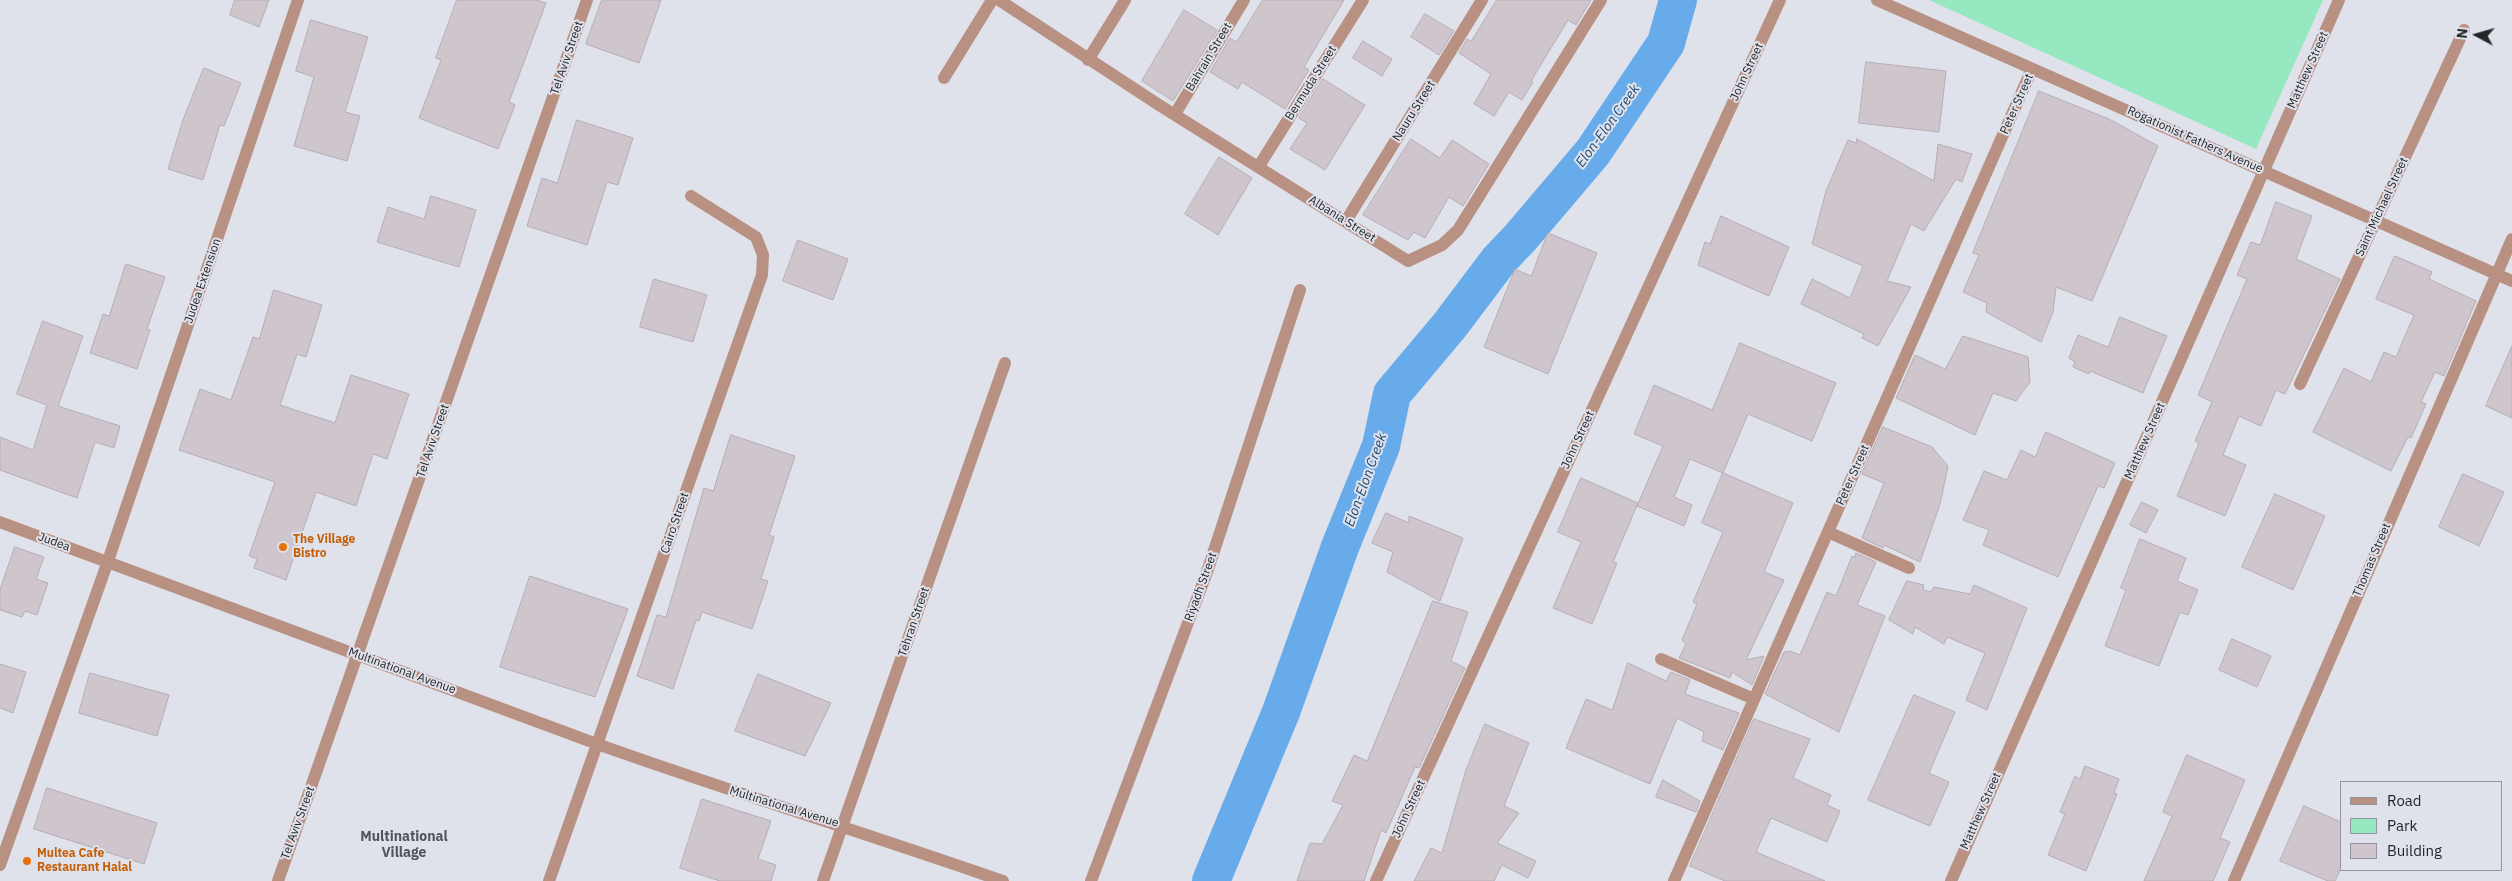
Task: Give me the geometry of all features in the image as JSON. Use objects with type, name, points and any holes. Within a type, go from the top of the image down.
[{"type":"street","name":"Judea Extension","points":[[108,561],[298,0]]},
{"type":"street","name":"Tel Aviv Street","points":[[278,881],[587,0]]},
{"type":"street","points":[[944,78],[992,0]]},
{"type":"street","name":"Albania Street","points":[[999,0],[1088,60],[1408,261],[1442,245],[1458,230],[1601,0]]},
{"type":"street","points":[[1088,60],[1125,0]]},
{"type":"street","name":"Bahrain Street","points":[[1174,114],[1244,0]]},
{"type":"street","name":"Bermuda Street","points":[[1259,166],[1362,0]]},
{"type":"street","name":"Nauru Street","points":[[1346,221],[1482,0]]},
{"type":"street","name":"John Street","points":[[1376,881],[1780,0]]},
{"type":"street","name":"Rogationist Fathers Avenue","points":[[1877,0],[2512,281]]},
{"type":"street","name":"Matthew Street","points":[[1951,881],[2339,0]]},
{"type":"street","name":"Saint Michael Street","points":[[2300,384],[2464,30]]},
{"type":"street","name":"Peter Street","points":[[1674,881],[2032,69]]},
{"type":"street","name":"Cairo Street","points":[[549,881],[762,275],[764,255],[756,238],[690,196]]},
{"type":"street","name":"Thomas Street","points":[[2234,881],[2512,238]]},
{"type":"street","name":"Riyadh Street","points":[[1091,881],[1207,572],[1300,290]]},
{"type":"street","name":"Tehran Street","points":[[823,881],[1005,363]]},
{"type":"street","name":"Judea","points":[[0,522],[108,561]]},
{"type":"street","points":[[1828,532],[1909,568]]},
{"type":"street","name":"Multinational Avenue","points":[[108,561],[598,744],[1003,881]]},
{"type":"street","points":[[0,865],[108,561]]},
{"type":"street","points":[[1662,658],[1754,699]]},
{"type":"green space","points":[[1929,0],[2323,0],[2256,149]]},
{"type":"building","points":[[235,0],[269,0],[259,27],[230,15]]},
{"type":"building","points":[[457,0],[537,0],[546,3],[509,102],[515,105],[498,149],[419,118],[441,60],[436,58]]},
{"type":"building","points":[[602,0],[661,0],[639,63],[586,44]]},
{"type":"building","points":[[1263,0],[1344,0],[1304,67],[1309,70],[1285,109],[1242,82],[1238,89],[1210,72],[1230,38],[1236,42]]},
{"type":"building","points":[[1497,0],[1591,0],[1576,25],[1568,20],[1531,81],[1533,82],[1522,100],[1509,92],[1494,116],[1474,104],[1491,74],[1459,53],[1467,39],[1471,41]]},
{"type":"building","points":[[1184,10],[1217,30],[1173,101],[1142,81]]},
{"type":"building","points":[[1425,14],[1454,31],[1439,55],[1411,37]]},
{"type":"building","points":[[311,20],[368,37],[345,112],[360,116],[347,161],[294,146],[314,77],[296,71]]},
{"type":"building","points":[[1363,41],[1392,59],[1382,76],[1353,58]]},
{"type":"building","points":[[1866,62],[1946,71],[1939,132],[1859,123]]},
{"type":"building","points":[[204,68],[241,83],[224,126],[220,125],[203,180],[168,169],[183,120]]},
{"type":"building","points":[[1323,79],[1365,105],[1325,170],[1290,149],[1307,123],[1299,118]]},
{"type":"building","points":[[2039,91],[2109,119],[2158,146],[2092,301],[2056,287],[2053,312],[2041,342],[1986,312],[1987,303],[1963,292],[1979,255],[1973,253]]},
{"type":"building","points":[[577,120],[633,138],[618,185],[607,182],[587,245],[527,226],[542,178],[557,183]]},
{"type":"building","points":[[1411,139],[1440,158],[1452,140],[1489,164],[1463,206],[1449,197],[1425,238],[1414,232],[1408,240],[1363,215]]},
{"type":"building","points":[[1857,139],[1934,181],[1938,144],[1972,154],[1962,182],[1956,179],[1924,231],[1911,224],[1887,281],[1911,287],[1878,346],[1862,338],[1864,334],[1801,304],[1812,279],[1850,298],[1863,266],[1812,244],[1826,191],[1848,140],[1856,143]]},
{"type":"building","points":[[1219,157],[1252,178],[1218,235],[1185,214]]},
{"type":"building","points":[[431,196],[476,210],[459,267],[377,242],[388,207],[424,219]]},
{"type":"building","points":[[2276,202],[2312,216],[2296,259],[2340,279],[2285,394],[2276,390],[2261,426],[2239,416],[2223,455],[2246,465],[2225,516],[2177,496],[2199,443],[2195,441],[2212,402],[2198,395],[2247,279],[2237,275],[2251,242],[2260,245]]},
{"type":"building","points":[[1721,216],[1789,247],[1769,296],[1698,265],[1705,242],[1710,244]]},
{"type":"building","points":[[1548,233],[1597,253],[1548,374],[1484,347],[1515,269],[1531,276]]},
{"type":"building","points":[[798,240],[848,259],[833,300],[783,281]]},
{"type":"building","points":[[2395,256],[2432,272],[2429,279],[2476,301],[2444,376],[2435,372],[2421,402],[2426,404],[2411,438],[2408,437],[2391,471],[2313,432],[2344,368],[2371,382],[2384,352],[2396,357],[2414,315],[2376,299]]},
{"type":"building","points":[[126,264],[165,277],[147,329],[150,330],[137,369],[90,353],[103,314],[109,316]]},
{"type":"building","points":[[654,279],[707,295],[693,342],[640,327]]},
{"type":"building","points":[[274,290],[322,305],[306,357],[297,354],[280,405],[335,423],[351,375],[409,394],[387,459],[373,454],[356,506],[316,492],[286,580],[254,568],[257,559],[249,556],[275,482],[179,450],[200,389],[231,400],[253,337],[259,339]]},
{"type":"building","points":[[2120,317],[2167,336],[2143,393],[2090,371],[2089,374],[2073,367],[2075,362],[2069,358],[2078,335],[2108,347]]},
{"type":"building","points":[[43,321],[83,336],[58,406],[120,426],[114,448],[95,442],[77,498],[0,470],[0,437],[33,450],[47,405],[17,394]]},
{"type":"building","points":[[1963,336],[2028,357],[2030,382],[2016,401],[1993,393],[1975,435],[1896,398],[1915,355],[1945,369]]},
{"type":"building","points":[[1740,343],[1836,383],[1812,441],[1748,414],[1723,473],[1690,459],[1674,497],[1692,505],[1684,526],[1637,506],[1663,446],[1634,434],[1654,385],[1712,410]]},
{"type":"building","points":[[2512,346],[2512,418],[2486,406]]},
{"type":"building","points":[[1883,427],[1932,447],[1948,466],[1940,504],[1920,562],[1884,545],[1883,548],[1862,538],[1884,483],[1862,474]]},
{"type":"building","points":[[2046,432],[2115,463],[2104,488],[2098,486],[2058,577],[1983,545],[1989,530],[1963,520],[1984,471],[2007,480],[2021,450],[2035,457]]},
{"type":"building","points":[[731,435],[795,456],[769,535],[774,537],[761,579],[768,581],[752,629],[702,612],[699,621],[696,620],[673,689],[637,676],[657,615],[666,617],[704,488],[713,491]]},
{"type":"building","points":[[1723,473],[1793,503],[1764,572],[1784,580],[1746,660],[1764,656],[1752,685],[1732,672],[1730,678],[1679,658],[1686,644],[1682,640],[1697,604],[1693,602],[1723,532],[1702,523]]},
{"type":"building","points":[[2463,474],[2504,492],[2479,546],[2439,527]]},
{"type":"building","points":[[1581,478],[1638,503],[1613,562],[1617,563],[1592,624],[1553,608],[1581,542],[1558,532]]},
{"type":"building","points":[[2275,494],[2325,516],[2293,590],[2242,567]]},
{"type":"building","points":[[2142,502],[2158,510],[2146,533],[2130,525]]},
{"type":"building","points":[[1386,513],[1409,523],[1409,516],[1463,538],[1440,601],[1387,572],[1393,552],[1372,543]]},
{"type":"building","points":[[2140,539],[2186,558],[2177,581],[2198,590],[2188,615],[2180,612],[2159,666],[2105,646],[2126,590],[2121,588]]},
{"type":"building","points":[[15,547],[44,557],[36,579],[48,583],[37,615],[25,611],[22,617],[0,610],[0,590]]},
{"type":"building","points":[[1856,553],[1876,562],[1857,605],[1885,616],[1839,732],[1765,694],[1784,652],[1790,651],[1800,655],[1827,592],[1836,596],[1852,556],[1855,557]]},
{"type":"building","points":[[530,576],[628,609],[595,697],[500,667]]},
{"type":"building","points":[[1907,581],[1924,585],[1923,590],[1931,592],[1934,587],[1970,594],[1974,585],[2027,608],[1987,710],[1966,700],[1985,653],[1947,637],[1944,644],[1915,627],[1913,634],[1889,620]]},
{"type":"building","points":[[1433,601],[1468,612],[1451,661],[1465,668],[1419,768],[1415,767],[1386,833],[1381,830],[1364,881],[1297,881],[1310,843],[1322,844],[1343,805],[1332,801],[1354,755],[1367,761]]},
{"type":"building","points":[[2232,639],[2271,656],[2257,687],[2219,670]]},
{"type":"building","points":[[1628,663],[1666,681],[1671,672],[1690,680],[1685,694],[1739,713],[1723,750],[1702,741],[1704,732],[1677,718],[1650,784],[1566,748],[1586,699],[1612,710]]},
{"type":"building","points":[[0,664],[26,672],[13,713],[0,708]]},
{"type":"building","points":[[90,673],[169,695],[157,736],[79,713]]},
{"type":"building","points":[[758,674],[831,703],[805,756],[735,731]]},
{"type":"building","points":[[1914,695],[1955,712],[1929,773],[1949,782],[1930,826],[1868,800]]},
{"type":"building","points":[[1754,719],[1810,739],[1793,778],[1831,795],[1827,805],[1840,811],[1827,842],[1771,818],[1756,852],[1825,881],[1725,881],[1690,866]]},
{"type":"building","points":[[1485,724],[1529,743],[1504,806],[1519,813],[1497,843],[1536,861],[1528,878],[1502,865],[1494,881],[1414,881],[1431,848],[1442,853],[1466,770]]},
{"type":"building","points":[[2187,755],[2245,780],[2220,838],[2230,842],[2213,881],[2144,881],[2172,816],[2163,812]]},
{"type":"building","points":[[2085,766],[2119,779],[2114,793],[2117,794],[2086,871],[2048,855],[2065,814],[2060,812],[2075,776],[2080,779]]},
{"type":"building","points":[[1663,780],[1700,801],[1696,812],[1656,797]]},
{"type":"building","points":[[47,788],[157,823],[144,864],[34,829]]},
{"type":"building","points":[[702,799],[771,821],[758,859],[776,865],[771,881],[720,881],[680,868]]},
{"type":"building","points":[[2304,806],[2340,822],[2340,870],[2335,881],[2328,881],[2280,861]]},
{"type":"waterway","name":"Elon-Elon Creek","points":[[1211,881],[1281,712],[1340,547],[1381,446],[1392,394],[1450,325],[1499,260],[1593,152],[1666,43],[1678,0]]},
{"type":"place","name":"The Village Bistro","points":[[283,547]]},
{"type":"place","name":"Multea Cafe Restaurant Halal","points":[[27,861]]},
{"type":"district","name":"Multinational Village","points":[[404,846]]}]
